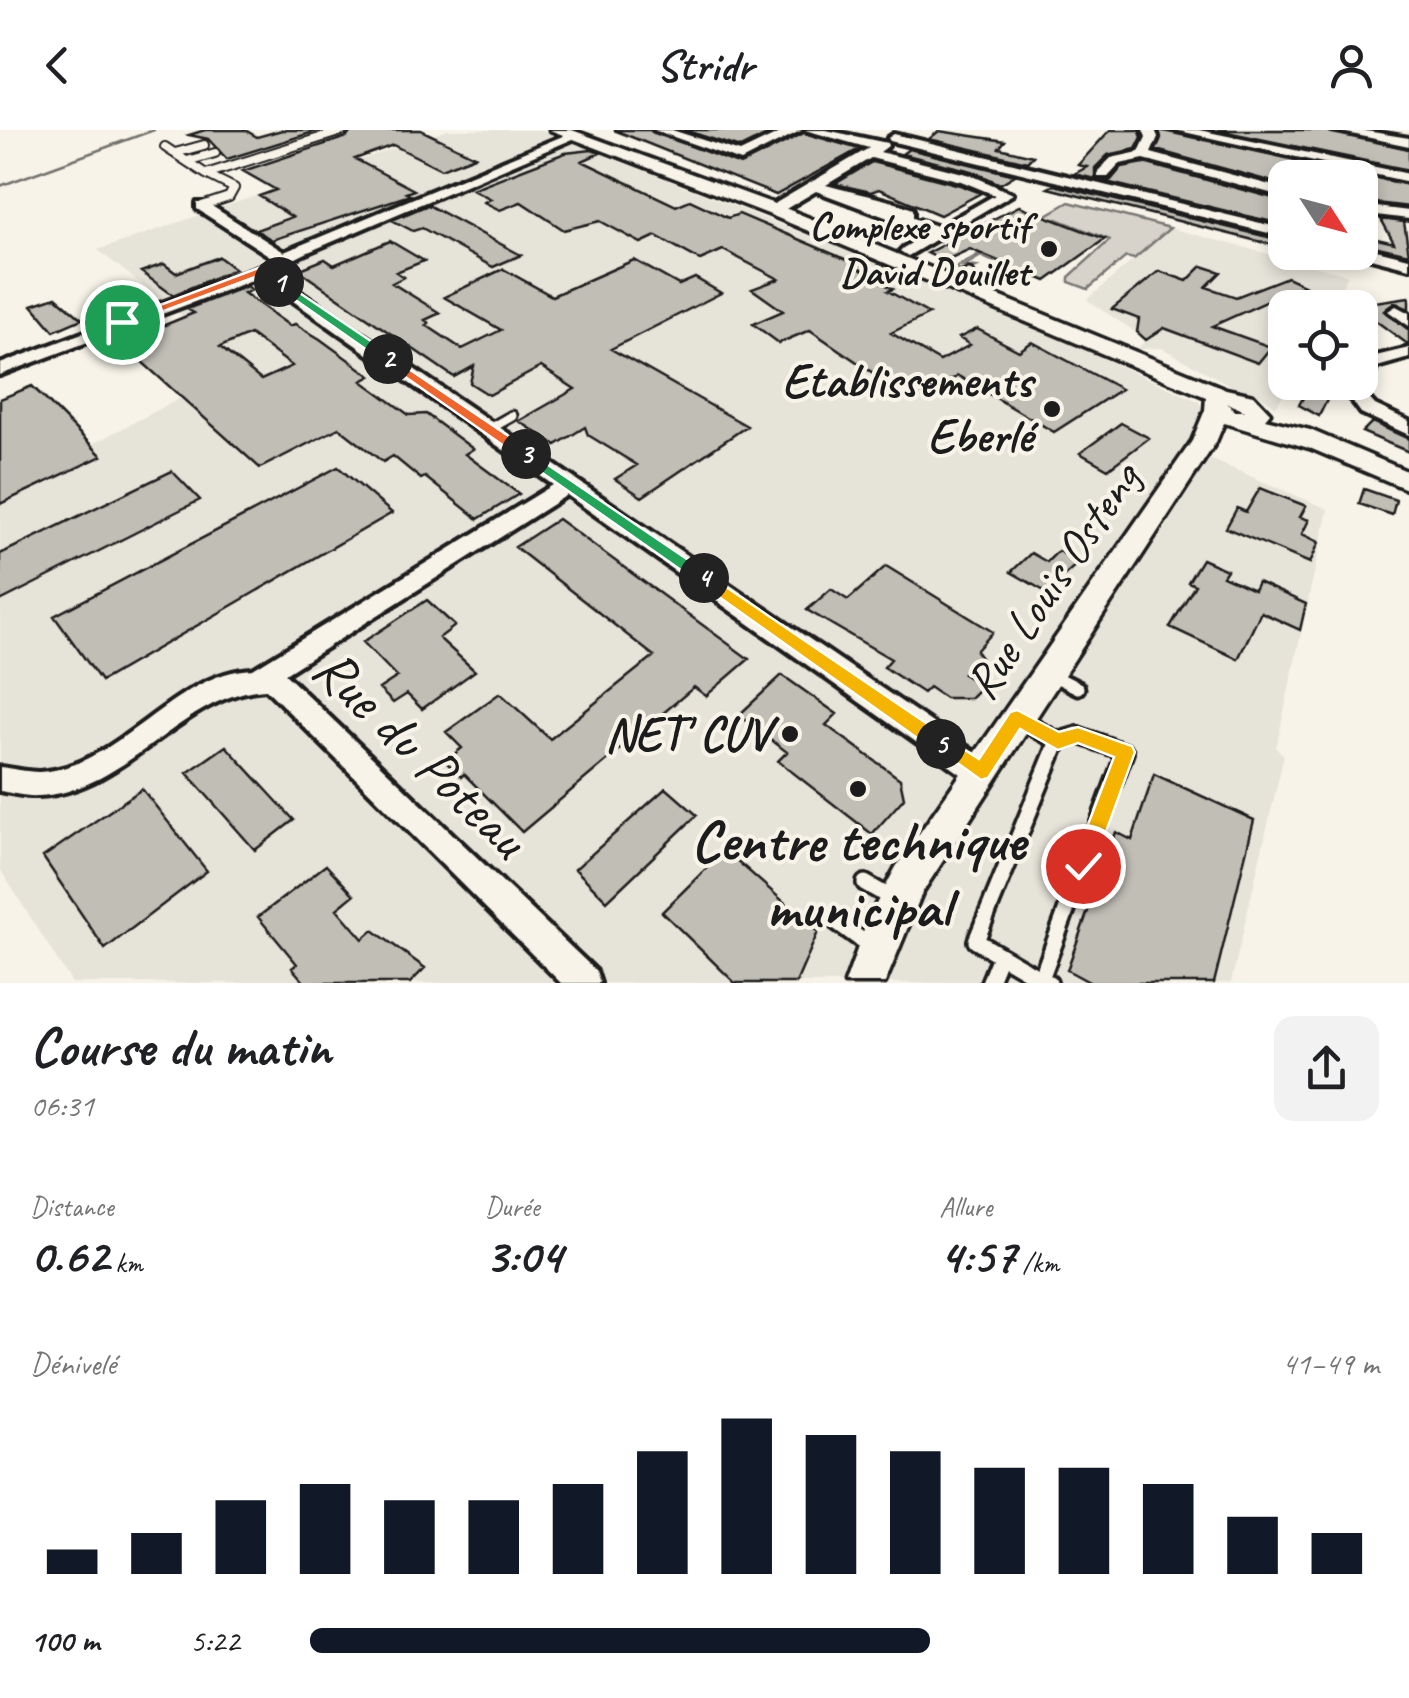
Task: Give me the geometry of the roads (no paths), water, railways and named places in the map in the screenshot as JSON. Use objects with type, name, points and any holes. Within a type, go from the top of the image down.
[{"type":"street","points":[[660,130],[741,157],[796,130]]},
{"type":"street","points":[[811,130],[888,142],[1268,229]]},
{"type":"street","points":[[1144,155],[1152,137],[1149,130]]},
{"type":"street","points":[[1181,130],[1409,178]]},
{"type":"street","points":[[1338,130],[1409,142]]},
{"type":"street","points":[[0,370],[281,261],[566,133],[961,278],[1180,382],[1409,482]]},
{"type":"street","points":[[1301,158],[1310,141]]},
{"type":"street","points":[[774,210],[888,142]]},
{"type":"street","points":[[888,142],[1006,194],[904,256]]},
{"type":"street","points":[[1103,174],[1116,161],[1144,155],[1268,188]]},
{"type":"street","points":[[815,186],[870,203],[872,208],[940,232]]},
{"type":"street","points":[[202,206],[281,261]]},
{"type":"street","points":[[1378,211],[1409,215]]},
{"type":"street","points":[[1378,255],[1409,263]]},
{"type":"street","points":[[281,261],[273,274],[286,288],[981,772]]},
{"type":"street","points":[[1409,353],[1369,363],[1356,394],[1368,410],[1409,428]]},
{"type":"street","name":"Rue Louis Osteng","points":[[866,983],[896,902],[1204,442],[1237,406]]},
{"type":"street","points":[[262,676],[568,484]]},
{"type":"street","name":"Rue du Poteau","points":[[0,778],[33,784],[78,774],[223,688],[262,676],[285,686],[584,983]]},
{"type":"lane","points":[[206,174],[346,130]]},
{"type":"lane","points":[[333,134],[351,142]]},
{"type":"lane","points":[[309,142],[326,151]]},
{"type":"lane","points":[[175,153],[204,145]]},
{"type":"lane","points":[[165,147],[234,188],[229,196],[202,206]]},
{"type":"lane","points":[[187,161],[216,153]]},
{"type":"lane","points":[[263,156],[280,166]]},
{"type":"lane","points":[[489,429],[512,416]]},
{"type":"lane","points":[[1048,672],[1078,688]]},
{"type":"lane","points":[[1017,718],[1058,741],[1078,735],[1125,752],[1045,981],[976,941],[1058,741]]},
{"type":"lane","points":[[864,883],[896,902]]},
{"type":"lane","points":[[834,920],[876,951]]},
{"type":"lane","points":[[989,983],[1000,956]]},
{"type":"waterway","points":[[0,186],[154,130]]},
{"type":"place","name":"Complexe sportif David Douillet","points":[[1049,249]]},
{"type":"place","name":"Etablissements Eberlé","points":[[1052,409]]},
{"type":"place","name":"NET' CUV","points":[[790,734]]},
{"type":"place","name":"Centre technique municipal","points":[[858,789]]}]
